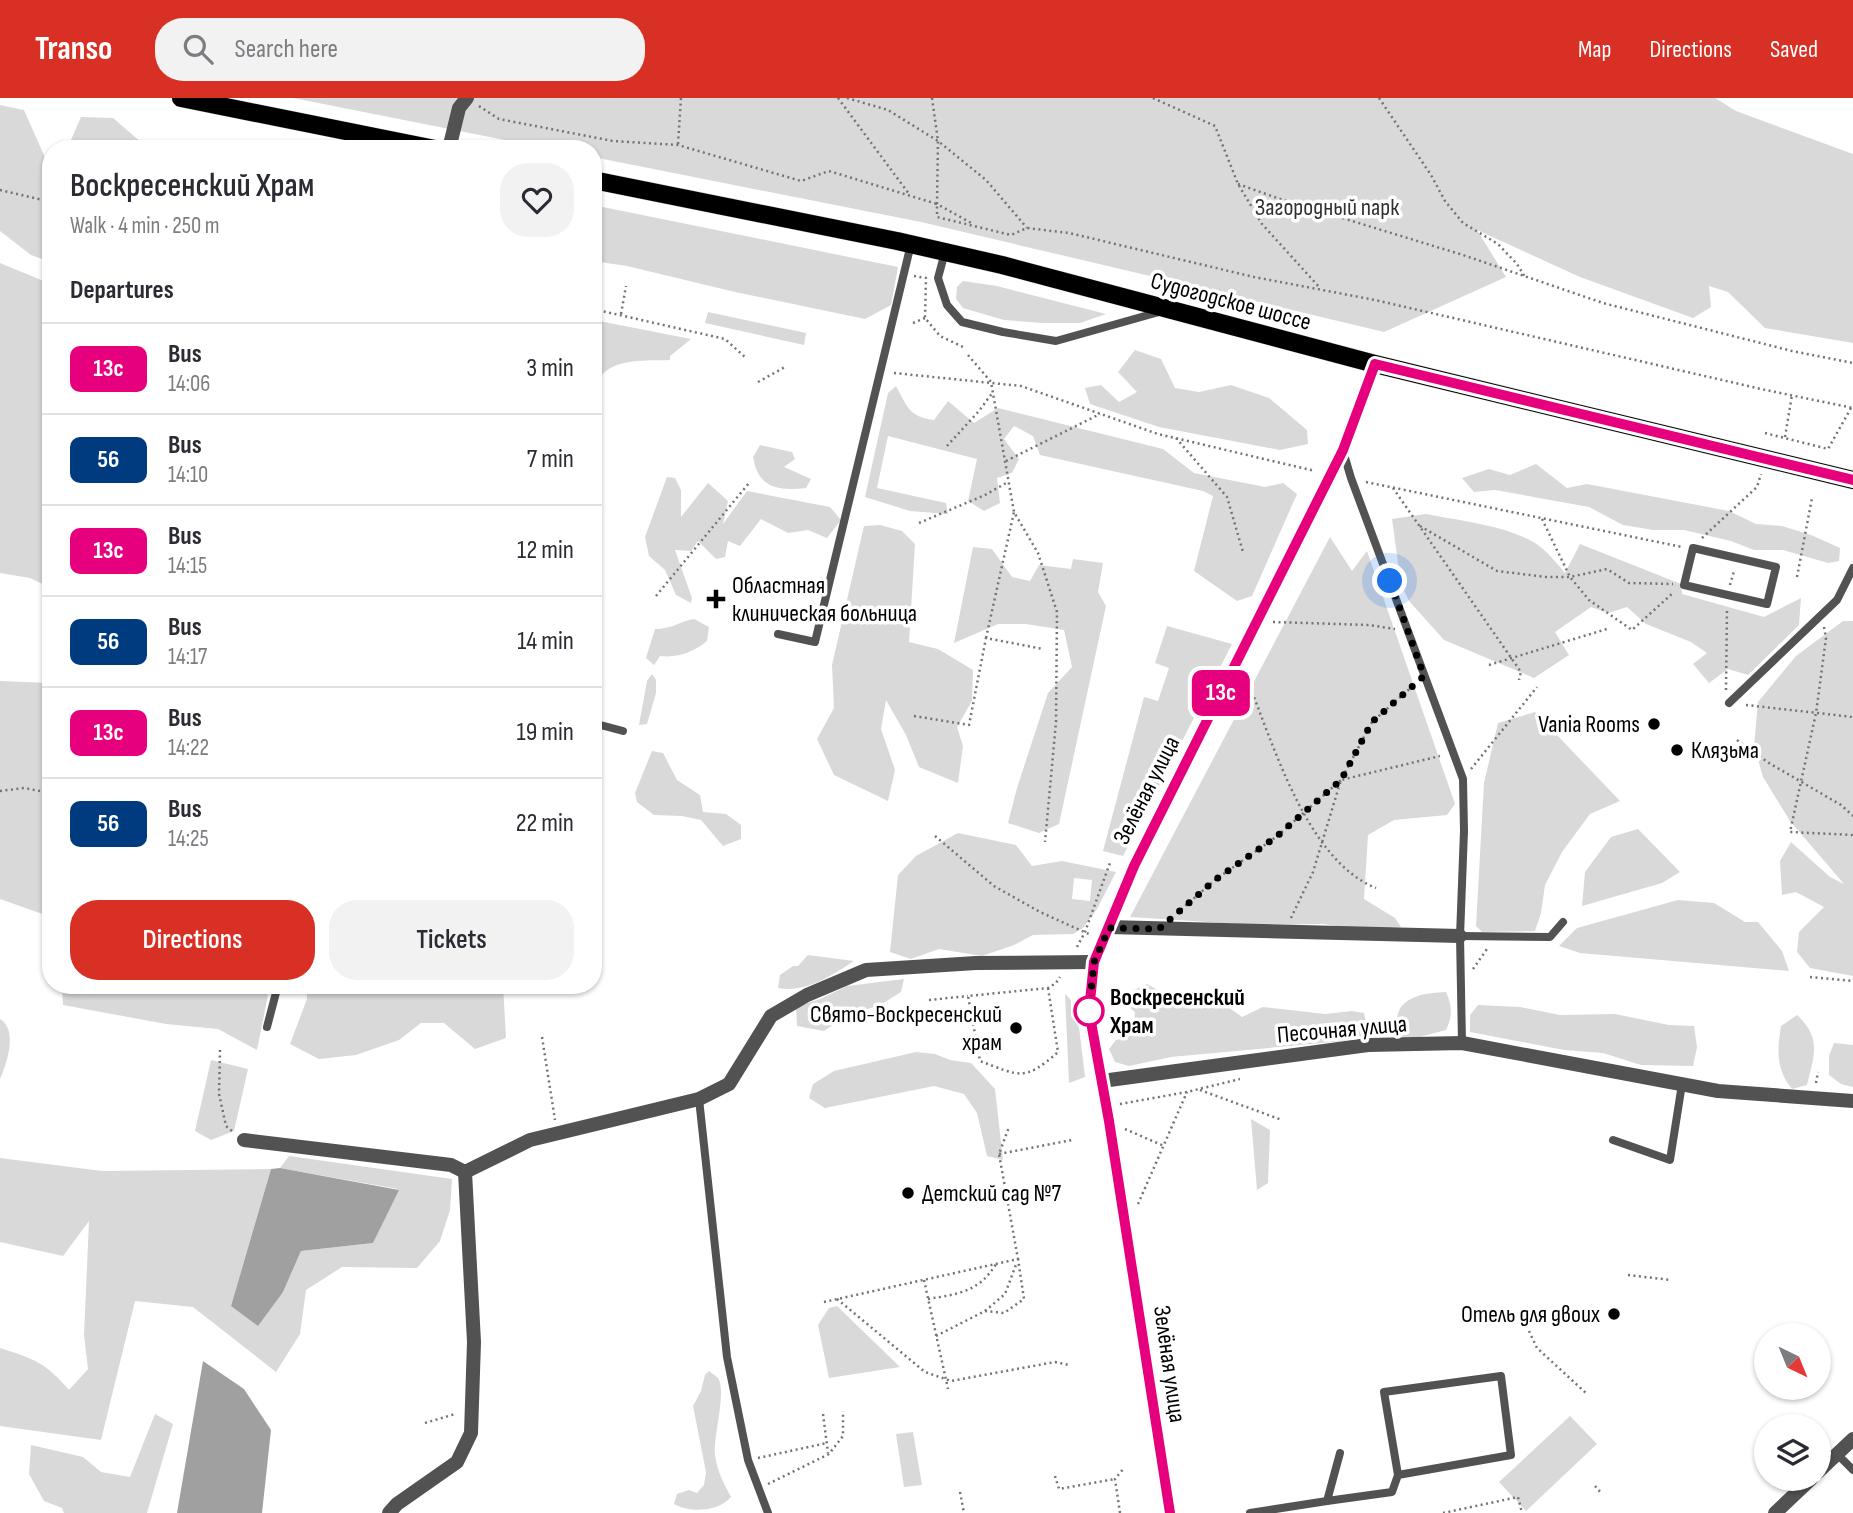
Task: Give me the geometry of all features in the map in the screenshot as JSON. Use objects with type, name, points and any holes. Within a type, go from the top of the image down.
[{"type":"main road","points":[[181,98],[390,140]]},
{"type":"main road","name":"Судогодское шоссе","points":[[602,182],[945,252],[1375,364],[1853,481]]},
{"type":"street","points":[[451,140],[460,108],[467,99]]},
{"type":"street","name":"Зелёная улица","points":[[1170,1513],[1107,1106],[1089,1011],[1094,962],[1134,866],[1343,450],[1375,364]]},
{"type":"street","points":[[1106,934],[1159,929],[1460,936]]},
{"type":"street","points":[[465,1172],[530,1140],[699,1099],[729,1084],[771,1016],[807,995],[866,970],[976,962],[1094,962]]},
{"type":"street","name":"Песочная улица","points":[[1102,1081],[1368,1045],[1462,1043],[1718,1091],[1770,1097],[1853,1101]]},
{"type":"street","points":[[244,1140],[451,1165],[465,1172]]},
{"type":"street","points":[[389,1513],[397,1504],[457,1462],[471,1433],[474,1342],[465,1172]]},
{"type":"street","points":[[1831,1460],[1853,1439]]},
{"type":"street","points":[[1775,1513],[1798,1491]]},
{"type":"lane","points":[[778,634],[815,642],[911,244]]},
{"type":"lane","points":[[945,252],[938,278],[947,305],[962,322],[1056,341],[1168,310]]},
{"type":"lane","points":[[1343,450],[1463,779],[1460,936],[1462,1043]]},
{"type":"lane","points":[[1693,548],[1776,566],[1767,604],[1727,594],[1684,584],[1693,548]]},
{"type":"lane","points":[[1729,703],[1837,600],[1853,568]]},
{"type":"lane","points":[[602,725],[623,731]]},
{"type":"lane","points":[[1460,936],[1550,937],[1563,922]]},
{"type":"lane","points":[[267,1027],[276,994]]},
{"type":"lane","points":[[1614,1140],[1670,1160],[1682,1084]]},
{"type":"lane","points":[[699,1099],[727,1357],[748,1460],[768,1513]]},
{"type":"lane","points":[[1250,1513],[1392,1492],[1398,1475],[1384,1392],[1501,1376],[1511,1455],[1398,1475]]},
{"type":"lane","points":[[1327,1501],[1340,1453]]},
{"type":"lane","points":[[1837,1454],[1853,1470]]},
{"type":"path","points":[[678,145],[681,98]]},
{"type":"path","points":[[838,98],[910,195]]},
{"type":"path","points":[[847,98],[888,110],[938,141],[986,180],[1027,228]]},
{"type":"path","points":[[932,98],[938,141],[937,217],[1011,235],[1027,228],[1069,233],[1254,277],[1375,300],[1852,408],[1828,449],[1765,433]]},
{"type":"path","points":[[1153,98],[1215,126],[1238,184],[1262,224],[1321,290]]},
{"type":"path","points":[[1379,98],[1463,223],[1498,244],[1525,277]]},
{"type":"path","points":[[467,99],[499,118],[614,141],[678,145],[801,181],[829,171],[937,204],[977,226]]},
{"type":"path","points":[[1238,184],[1603,303],[1853,363]]},
{"type":"path","points":[[0,190],[42,200]]},
{"type":"path","points":[[926,278],[925,318],[940,336],[963,347]]},
{"type":"path","points":[[620,315],[626,286]]},
{"type":"path","points":[[602,311],[725,339],[746,358]]},
{"type":"path","points":[[913,323],[925,318]]},
{"type":"path","points":[[968,355],[991,382],[1014,512],[1038,553],[1057,612],[1056,722],[1045,842]]},
{"type":"path","points":[[758,383],[785,367]]},
{"type":"path","points":[[880,371],[940,380],[1021,386],[1176,438],[1331,474]]},
{"type":"path","points":[[947,446],[993,392]]},
{"type":"path","points":[[1784,438],[1793,395]]},
{"type":"path","points":[[1005,462],[1100,414]]},
{"type":"path","points":[[1176,438],[1227,497],[1243,552]]},
{"type":"path","points":[[1699,540],[1757,487],[1765,459]]},
{"type":"path","points":[[1351,478],[1689,548]]},
{"type":"path","points":[[919,523],[985,495],[1009,481]]},
{"type":"path","points":[[656,596],[749,483]]},
{"type":"path","points":[[1393,488],[1521,672],[1519,680]]},
{"type":"path","points":[[1797,578],[1812,498]]},
{"type":"path","points":[[914,716],[969,725],[1014,512]]},
{"type":"path","points":[[1420,526],[1497,571],[1570,577],[1607,569],[1629,583],[1683,584],[1632,630],[1589,600],[1570,577],[1542,519]]},
{"type":"path","points":[[1737,561],[1727,594],[1726,685],[1729,703],[1853,718]]},
{"type":"path","points":[[1823,614],[1826,638],[1815,713],[1790,832],[1853,835]]},
{"type":"path","points":[[1257,621],[1370,625],[1409,632]]},
{"type":"path","points":[[1489,665],[1610,628]]},
{"type":"path","points":[[986,638],[1044,649]]},
{"type":"path","points":[[1238,658],[1303,814],[1340,866],[1359,881],[1376,888]]},
{"type":"path","points":[[1285,932],[1313,872],[1341,780],[1372,722],[1424,676]]},
{"type":"path","points":[[1463,779],[1537,687]]},
{"type":"path","points":[[1737,740],[1769,763],[1841,805],[1853,816]]},
{"type":"path","points":[[1159,929],[1215,880],[1276,837],[1341,780],[1453,752]]},
{"type":"path","points":[[0,791],[24,788],[42,791]]},
{"type":"path","points":[[935,836],[994,887],[1085,932],[1106,934]]},
{"type":"path","points":[[929,1000],[1048,988],[1056,984],[1085,932],[1111,860]]},
{"type":"path","points":[[1461,986],[1496,937]]},
{"type":"path","points":[[1810,977],[1853,981]]},
{"type":"path","points":[[968,996],[980,1061],[1017,1075],[1040,1068],[1058,1052],[1048,988]]},
{"type":"path","points":[[542,1037],[557,1133]]},
{"type":"path","points":[[220,1050],[219,1094],[226,1126],[244,1140]]},
{"type":"path","points":[[1107,1106],[1187,1092],[1252,1076]]},
{"type":"path","points":[[1198,1089],[1282,1121]]},
{"type":"path","points":[[1137,1208],[1187,1092]]},
{"type":"path","points":[[1109,1121],[1164,1146]]},
{"type":"path","points":[[985,1311],[1004,1313],[1024,1299],[999,1154],[1009,1128]]},
{"type":"path","points":[[999,1154],[1072,1140]]},
{"type":"path","points":[[824,1302],[1018,1259]]},
{"type":"path","points":[[936,1336],[985,1311],[1005,1294],[1018,1259]]},
{"type":"path","points":[[928,1299],[963,1294],[989,1276],[996,1264]]},
{"type":"path","points":[[1628,1275],[1671,1280]]},
{"type":"path","points":[[924,1280],[948,1389]]},
{"type":"path","points":[[837,1299],[925,1372],[951,1381],[1055,1362],[1069,1365]]},
{"type":"path","points":[[1529,1331],[1537,1348],[1587,1394]]},
{"type":"path","points":[[425,1423],[472,1409]]},
{"type":"path","points":[[759,1489],[829,1454],[844,1436],[843,1411]]},
{"type":"path","points":[[823,1415],[829,1454]]},
{"type":"path","points":[[748,1460],[827,1443]]},
{"type":"path","points":[[1055,1476],[1059,1489],[1115,1479],[1124,1468]]},
{"type":"path","points":[[1115,1479],[1120,1513]]},
{"type":"path","points":[[1595,1486],[1602,1494]]},
{"type":"path","points":[[960,1492],[964,1513]]},
{"type":"path","points":[[1443,1513],[1518,1497],[1522,1513]]},
{"type":"green space","name":"Загородный парк","points":[[293,98],[1715,98],[1736,111],[1853,154],[1853,343],[1765,328],[1728,292],[1709,286],[1711,307],[1693,318],[1580,277],[1477,230],[1506,277],[1384,332],[1163,279],[1154,280],[1150,276],[921,222],[602,159],[602,140],[505,140]]},
{"type":"green space","points":[[0,105],[24,110],[42,151],[42,259],[31,255],[0,231]]},
{"type":"green space","points":[[81,117],[113,118],[139,140],[71,140]]},
{"type":"green space","points":[[602,207],[898,267],[891,305],[865,319],[602,262]]},
{"type":"green space","points":[[0,263],[42,280],[42,584],[30,578],[0,573]]},
{"type":"green space","points":[[963,281],[997,286],[1106,314],[1080,323],[1004,320],[963,308],[956,299],[957,287]]},
{"type":"green space","points":[[708,312],[806,333],[804,345],[705,323]]},
{"type":"green space","points":[[602,322],[691,339],[670,356],[670,360],[631,362],[612,367],[602,375]]},
{"type":"green space","points":[[1135,350],[1161,359],[1175,388],[1199,392],[1231,385],[1269,398],[1307,430],[1308,444],[1280,450],[1159,427],[1090,404],[1085,388],[1101,385],[1119,402],[1137,392],[1118,372]]},
{"type":"green space","points":[[896,386],[910,409],[926,418],[934,420],[948,401],[974,423],[998,408],[1163,449],[1194,473],[1265,487],[1283,483],[1297,494],[1252,596],[1237,601],[1194,571],[1213,496],[1203,491],[1040,455],[1033,436],[1014,426],[1004,439],[1019,459],[1012,473],[997,478],[1000,503],[984,511],[968,501],[977,459],[888,436],[877,488],[946,503],[948,514],[910,511],[865,497],[888,393]]},
{"type":"green space","points":[[760,445],[792,452],[795,459],[784,467],[811,479],[806,488],[778,488],[765,481],[759,475],[753,457]]},
{"type":"green space","points":[[1536,464],[1567,488],[1587,484],[1729,511],[1756,524],[1782,526],[1811,535],[1840,548],[1839,561],[1828,563],[1783,550],[1754,550],[1731,541],[1684,530],[1653,530],[1623,525],[1589,507],[1495,490],[1474,492],[1462,478],[1489,469],[1510,475]]},
{"type":"green space","points":[[667,477],[675,478],[681,490],[681,517],[708,483],[728,501],[723,524],[747,491],[830,507],[841,520],[827,538],[808,530],[788,533],[761,519],[740,546],[728,541],[725,557],[716,559],[698,541],[691,551],[675,550],[692,598],[691,603],[676,595],[665,570],[649,556],[645,537]]},
{"type":"green space","points":[[1426,514],[1518,535],[1543,549],[1565,573],[1580,544],[1681,584],[1682,594],[1764,617],[1801,598],[1799,625],[1748,675],[1728,669],[1709,683],[1693,664],[1707,653],[1691,642],[1646,624],[1627,607],[1608,613],[1591,607],[1555,632],[1569,655],[1534,678],[1444,640],[1409,601],[1401,584],[1392,519]]},
{"type":"green space","points":[[880,525],[902,531],[915,544],[909,642],[938,649],[973,670],[972,701],[957,727],[963,746],[958,783],[919,767],[906,735],[886,700],[881,729],[895,770],[888,801],[834,775],[817,739],[834,708],[832,665],[864,526]]},
{"type":"green space","points":[[1330,537],[1352,571],[1367,551],[1455,804],[1447,815],[1394,820],[1368,835],[1364,899],[1395,918],[1401,927],[1366,930],[1323,924],[1253,925],[1130,917]]},
{"type":"green space","points":[[973,547],[992,549],[1012,577],[1030,581],[1039,565],[1071,569],[1073,559],[1103,563],[1098,592],[1106,606],[1059,824],[1039,833],[1008,823],[1048,693],[1072,667],[1064,630],[1026,624],[998,624],[954,643]]},
{"type":"green space","points":[[694,619],[709,627],[707,641],[685,653],[660,656],[654,665],[646,658],[655,629]]},
{"type":"green space","points":[[1843,621],[1853,621],[1853,976],[1810,968],[1797,952],[1799,932],[1824,907],[1796,892],[1782,895],[1780,861],[1791,842],[1830,877],[1844,884],[1790,821],[1763,777],[1754,746],[1758,702],[1796,656]]},
{"type":"green space","points":[[1167,626],[1232,644],[1123,856],[1103,851],[1144,697],[1158,701],[1169,668],[1155,663]]},
{"type":"green space","points":[[652,674],[656,680],[656,693],[647,724],[639,725],[647,681]]},
{"type":"green space","points":[[0,681],[42,683],[42,914],[0,899]]},
{"type":"green space","points":[[1535,712],[1620,801],[1590,814],[1562,852],[1545,885],[1535,931],[1482,932],[1476,926],[1484,783],[1498,723]]},
{"type":"green space","points":[[652,751],[663,753],[677,780],[700,795],[703,812],[726,814],[741,825],[741,839],[723,846],[701,820],[654,815],[637,802],[635,793]]},
{"type":"green space","points":[[1638,829],[1680,872],[1662,883],[1582,906],[1585,872],[1611,837]]},
{"type":"green space","points":[[958,833],[1016,845],[1032,866],[1062,861],[1116,872],[1097,909],[1083,928],[1073,934],[1033,935],[982,956],[939,949],[911,959],[890,952],[898,875],[916,856]],"holes":[[[1074,878],[1092,880],[1090,901],[1072,899]]]},
{"type":"green space","points":[[1678,900],[1714,903],[1745,922],[1758,922],[1782,951],[1789,971],[1580,953],[1559,946],[1577,928]]},
{"type":"green space","points":[[808,955],[854,961],[808,986],[778,988],[780,975],[793,966],[798,966]]},
{"type":"green space","points":[[904,979],[901,992],[880,1005],[846,1016],[824,1031],[797,1026],[796,1007],[847,986]]},
{"type":"green space","points":[[1147,984],[1191,1009],[1210,994],[1242,1017],[1263,1007],[1325,1014],[1352,1011],[1364,1013],[1366,1022],[1361,1036],[1344,1041],[1171,1057],[1129,1066],[1115,1062],[1109,1049],[1116,1040],[1133,1035],[1135,1012],[1117,998]]},
{"type":"green space","points":[[1446,992],[1451,1011],[1446,1030],[1404,1041],[1397,1019],[1403,1005],[1416,997]]},
{"type":"green space","points":[[62,994],[268,994],[257,1050],[218,1029],[166,1024],[63,1005]]},
{"type":"green space","points":[[307,994],[504,994],[506,1038],[475,1049],[444,1023],[421,1023],[399,1040],[356,1055],[319,1059],[290,1044]]},
{"type":"green space","points":[[1065,994],[1071,1000],[1071,1016],[1079,1027],[1085,1077],[1069,1083]]},
{"type":"green space","points":[[1478,1005],[1520,1007],[1560,1015],[1615,1014],[1669,1025],[1694,1026],[1697,1047],[1693,1066],[1641,1065],[1603,1053],[1564,1050],[1470,1032],[1470,1015]]},
{"type":"green space","points":[[1797,1015],[1810,1032],[1814,1056],[1807,1085],[1792,1089],[1780,1067],[1779,1043],[1781,1026]]},
{"type":"green space","points":[[0,1019],[9,1031],[10,1039],[8,1056],[0,1079]]},
{"type":"green space","points":[[1834,1043],[1853,1045],[1853,1087],[1841,1084],[1829,1075],[1829,1056]]},
{"type":"green space","points":[[916,1052],[971,1063],[995,1089],[1003,1160],[987,1156],[977,1113],[964,1094],[934,1086],[825,1108],[809,1098],[813,1084],[834,1071]]},
{"type":"green space","points":[[211,1060],[248,1069],[234,1131],[211,1140],[195,1131]]},
{"type":"green space","points":[[1251,1119],[1270,1130],[1268,1183],[1257,1190]]},
{"type":"green space","points":[[289,1156],[452,1179],[450,1210],[440,1241],[417,1268],[342,1267],[306,1290],[300,1334],[276,1372],[193,1307],[135,1301],[101,1440],[0,1426],[0,1348],[38,1363],[53,1373],[69,1390],[88,1369],[84,1335],[89,1221],[63,1256],[0,1242],[0,1158],[102,1171],[271,1169],[231,1306],[283,1292],[301,1251],[373,1243],[398,1189],[280,1168]]},
{"type":"green space","points":[[837,1306],[900,1367],[829,1378],[818,1325],[829,1308]]},
{"type":"green space","points":[[709,1371],[718,1378],[721,1393],[715,1455],[719,1472],[731,1497],[719,1506],[696,1510],[674,1504],[677,1494],[689,1490],[697,1493],[704,1485],[706,1472],[693,1406]]},
{"type":"green space","points":[[155,1414],[173,1424],[147,1513],[64,1513],[62,1508],[44,1501],[29,1474],[31,1445],[83,1457],[101,1472],[130,1477]]},
{"type":"green space","points":[[1570,1416],[1597,1444],[1526,1511],[1499,1482]]},
{"type":"green space","points":[[913,1432],[922,1485],[904,1487],[896,1434]]},
{"type":"shaded area","points":[[280,1168],[399,1190],[373,1243],[301,1251],[283,1292],[258,1326],[231,1306],[271,1169]]},
{"type":"shaded area","points":[[203,1361],[244,1389],[271,1430],[262,1513],[177,1513]]},
{"type":"bus line","name":"13с","points":[[1170,1513],[1109,1121],[1089,1011],[1094,962],[1134,866],[1343,450],[1375,364],[1853,480]]},
{"type":"place","name":"Областная клиническая больница","points":[[716,599]]},
{"type":"place","name":"Vania Rooms","points":[[1654,724]]},
{"type":"place","name":"Клязьма","points":[[1677,750]]},
{"type":"place","name":"Воскресенский Храм","points":[[1089,1011]]},
{"type":"place","name":"Свято-Воскресенский храм","points":[[1016,1028]]},
{"type":"place","name":"Детский сад №7","points":[[908,1193]]},
{"type":"place","name":"Отель для двоих","points":[[1614,1314]]},
{"type":"route","points":[[1089,1011],[1094,962],[1109,928],[1159,929],[1215,880],[1276,837],[1341,780],[1372,722],[1424,676],[1390,581]]}]
